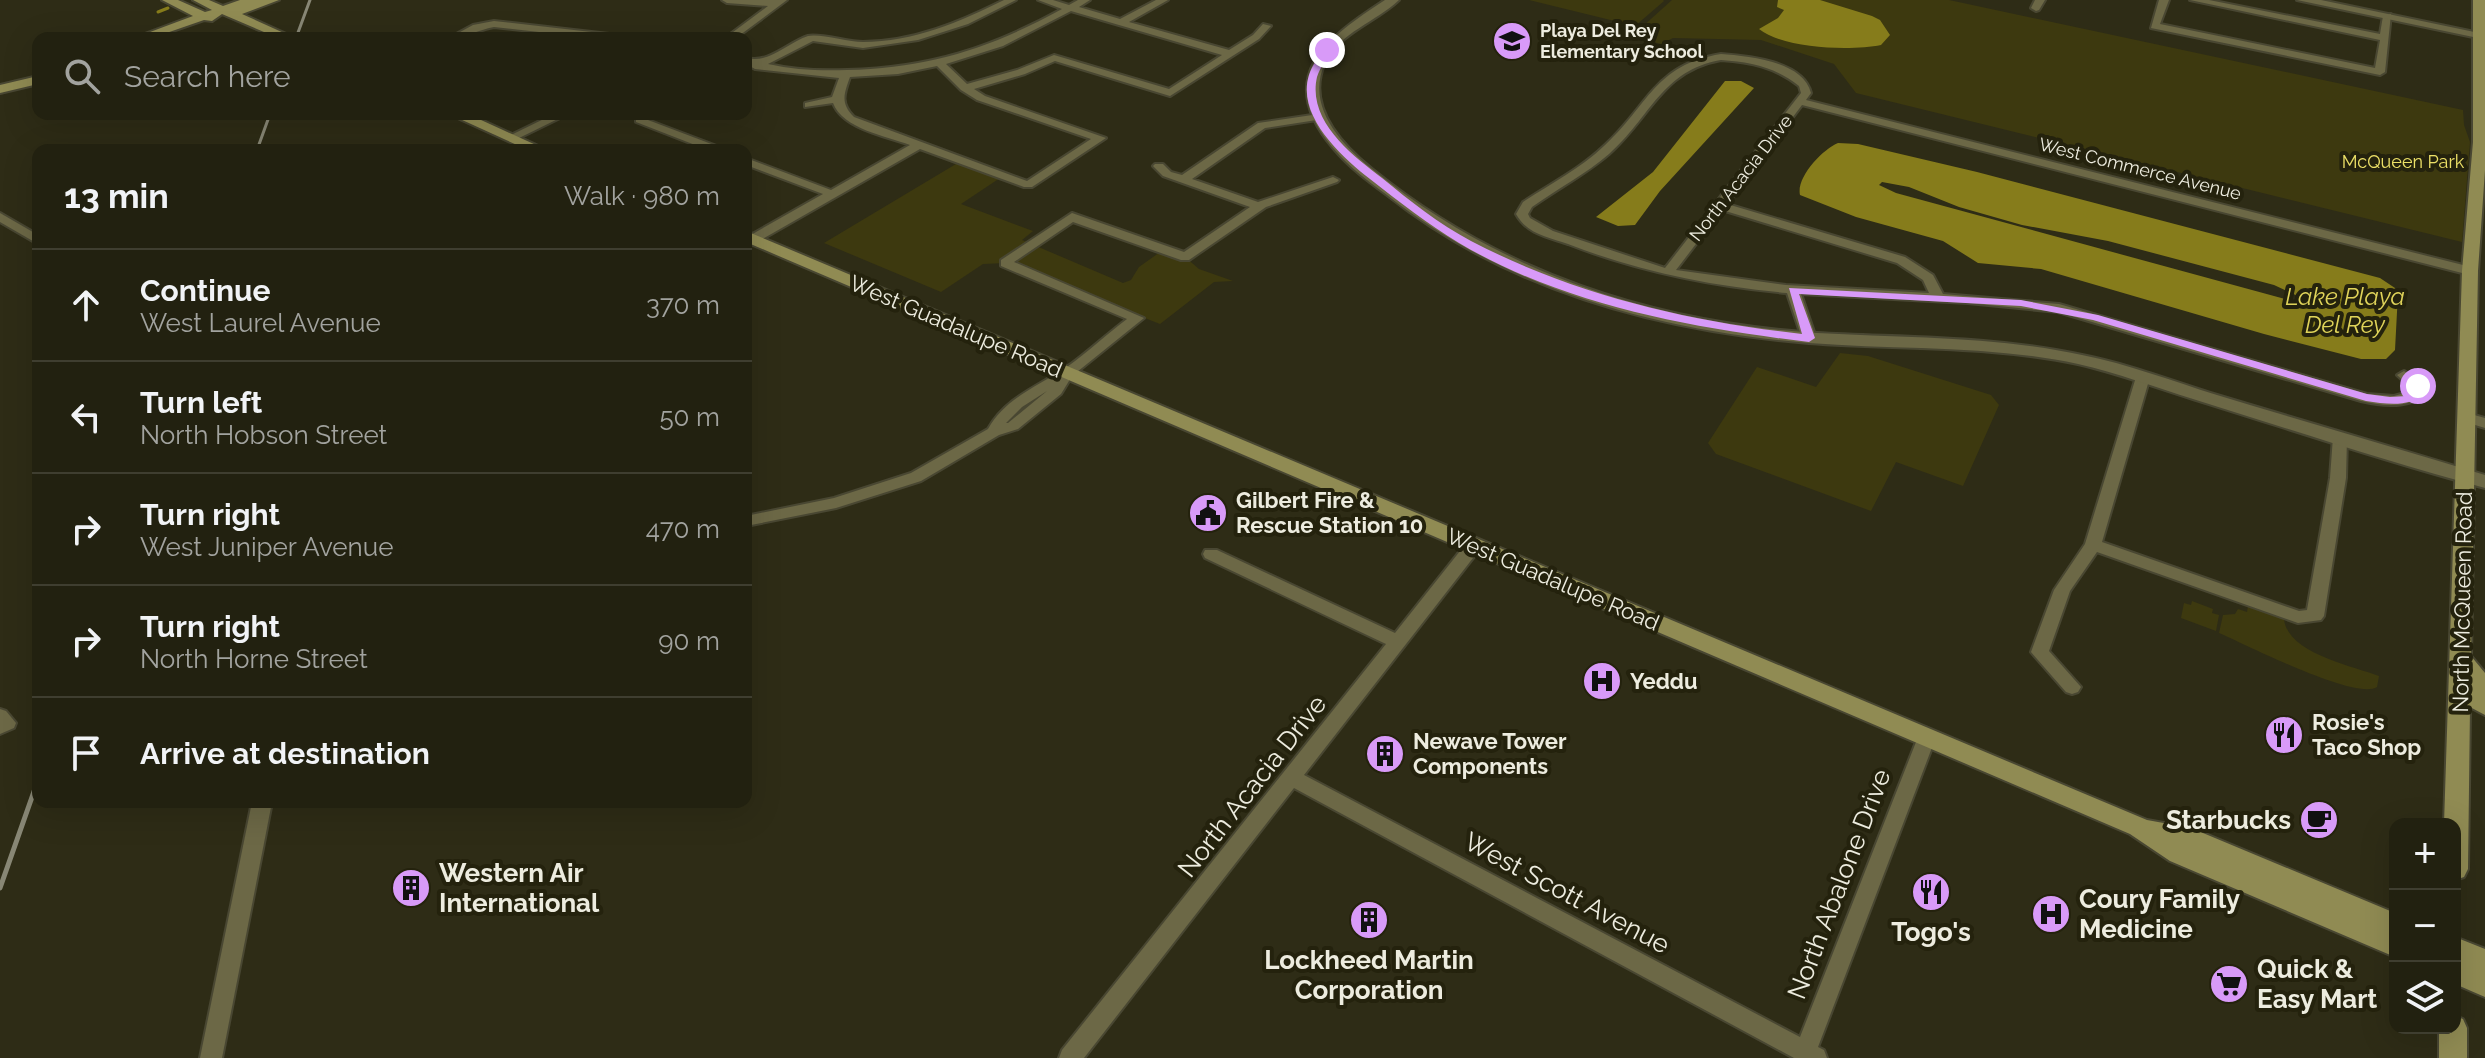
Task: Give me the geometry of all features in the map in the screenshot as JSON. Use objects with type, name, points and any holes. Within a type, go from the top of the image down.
[{"type":"main road","points":[[168,0],[270,32]]},
{"type":"main road","points":[[199,0],[246,32]]},
{"type":"main road","points":[[176,32],[252,0]]},
{"type":"main road","points":[[160,32],[273,0]]},
{"type":"main road","name":"North McQueen Road","points":[[2456,818],[2460,657],[2475,479],[2476,420],[2470,271],[2479,230],[2483,35],[2479,0]]},
{"type":"main road","points":[[3,88],[32,76]]},
{"type":"main road","points":[[3,88],[32,81]]},
{"type":"main road","points":[[470,120],[526,144]]},
{"type":"main road","name":"West Guadalupe Road","points":[[752,239],[2139,827],[2179,853],[2389,942]]},
{"type":"main road","points":[[2460,657],[2476,677],[2475,698],[2485,706]]},
{"type":"main road","name":"West Guadalupe Road","points":[[2139,827],[2182,835],[2389,922]]},
{"type":"main road","points":[[2461,952],[2485,962]]},
{"type":"main road","points":[[2461,974],[2485,984]]},
{"type":"main road","points":[[2453,1034],[2453,1058]]},
{"type":"street","points":[[727,0],[779,2]]},
{"type":"street","points":[[752,63],[812,38],[856,43],[919,37],[966,23],[1011,0]]},
{"type":"street","points":[[1043,0],[1230,54]]},
{"type":"street","points":[[752,63],[786,70],[846,73],[939,63],[989,49],[1085,0]]},
{"type":"street","points":[[1120,23],[1163,0]]},
{"type":"street","points":[[1393,0],[1342,35],[1327,50],[1313,75],[1311,96],[1319,117],[1337,146],[1408,204],[1465,242],[1512,266],[1567,288],[1635,309],[1724,328],[1809,338],[2033,351],[2084,360],[2475,479]]},
{"type":"street","points":[[2164,0],[2154,26],[2380,72],[2388,16]]},
{"type":"street","points":[[2195,0],[2385,38]]},
{"type":"street","points":[[2303,0],[2483,35]]},
{"type":"street","points":[[738,32],[779,2]]},
{"type":"street","points":[[466,32],[494,24],[565,32]]},
{"type":"street","points":[[965,88],[1021,72],[1054,58],[1170,93],[1256,37],[1266,26]]},
{"type":"street","name":"North Acacia Drive","points":[[1709,58],[1758,61],[1785,71],[1804,85],[1806,93],[1801,102],[1668,272],[1590,249],[1539,229],[1525,220],[1522,214],[1527,205],[1610,147],[1674,73],[1685,65],[1709,58]]},
{"type":"street","points":[[846,73],[837,99],[841,110],[850,119],[1028,185],[1100,138],[1000,105],[965,88],[939,63]]},
{"type":"street","points":[[809,105],[837,99]]},
{"type":"street","name":"West Commerce Avenue","points":[[1801,102],[2470,271]]},
{"type":"street","points":[[1183,180],[1262,125],[1319,117]]},
{"type":"street","points":[[511,138],[550,120]]},
{"type":"street","points":[[640,120],[702,144]]},
{"type":"street","points":[[752,237],[918,145]]},
{"type":"street","points":[[752,163],[832,194]]},
{"type":"street","points":[[1159,166],[1167,174],[1259,206]]},
{"type":"street","points":[[752,520],[836,503],[891,487],[960,455],[994,432],[1013,426],[1056,391],[1067,373],[1137,318],[1005,263],[1072,217],[1185,257],[1259,206],[1333,180]]},
{"type":"street","points":[[1719,205],[1901,260],[1928,278],[1938,298]]},
{"type":"street","points":[[0,217],[32,236]]},
{"type":"street","points":[[1668,272],[1793,291],[2059,308],[2366,398],[2390,401],[2410,399],[2419,393],[2418,386],[2404,375]]},
{"type":"street","points":[[1793,291],[1809,338]]},
{"type":"street","points":[[2072,687],[2040,652],[2062,590],[2093,545],[2143,377]]},
{"type":"street","points":[[2093,545],[2298,617],[2315,616],[2338,478],[2340,437]]},
{"type":"street","name":"North Acacia Drive","points":[[1070,1058],[1474,545]]},
{"type":"street","points":[[1211,554],[1398,642]]},
{"type":"street","name":"North Abalone Drive","points":[[1810,1055],[1927,737]]},
{"type":"street","name":"West Scott Avenue","points":[[1292,778],[1810,1055]]},
{"type":"street","points":[[211,1058],[261,808]]},
{"type":"green space","points":[[1529,0],[1663,0],[1664,1],[1635,26]]},
{"type":"green space","name":"McQueen Park","points":[[1672,0],[1949,0],[2463,110],[2470,142],[2462,242],[1856,93],[1834,64],[1761,40],[1673,38],[1661,44],[1632,36]]},
{"type":"green space","points":[[961,161],[1003,176],[961,204],[1033,231],[1022,240],[1123,283],[1131,280],[1139,267],[1163,250],[1185,257],[1199,269],[1233,281],[1214,282],[1160,324],[1005,263],[983,264],[941,292],[824,243]]},
{"type":"green space","points":[[1840,353],[1868,356],[1991,395],[1999,405],[1963,486],[1896,462],[1871,511],[1716,454],[1708,443],[1757,367],[1816,387]]},
{"type":"green space","points":[[2192,601],[2213,609],[2212,613],[2219,615],[2216,631],[2181,618],[2184,603],[2191,605]]},
{"type":"green space","points":[[2248,606],[2284,619],[2296,641],[2308,649],[2338,663],[2379,676],[2377,687],[2365,689],[2325,679],[2219,633],[2223,615],[2235,614],[2238,609],[2247,612]]},
{"type":"water","points":[[1778,0],[1820,0],[1872,16],[1880,20],[1890,35],[1881,45],[1853,48],[1818,47],[1784,41],[1759,29],[1778,18],[1784,10],[1777,7]]},
{"type":"water","points":[[1725,81],[1741,81],[1754,88],[1660,191],[1635,225],[1618,226],[1596,217],[1653,172]]},
{"type":"water","name":"Lake Playa Del Rey","points":[[1838,143],[1858,144],[1977,172],[2380,278],[2398,293],[2395,350],[2386,359],[2361,359],[2041,269],[1978,263],[1943,241],[1856,217],[1800,195],[1806,172]],"holes":[[[1882,182],[1909,187],[1959,207],[2022,225],[2108,241],[2274,285],[2304,299],[2298,302],[2285,299],[1896,193],[1879,185]]]},
{"type":"waterway","points":[[158,12],[168,8]]},
{"type":"railway","points":[[298,32],[310,0]]},
{"type":"railway","points":[[259,144],[268,120]]},
{"type":"railway","points":[[0,888],[32,797]]},
{"type":"place","name":"Playa Del Rey Elementary School","points":[[1512,41]]},
{"type":"place","name":"Gilbert Fire & Rescue Station 10","points":[[1208,513]]},
{"type":"place","name":"Yeddu","points":[[1602,681]]},
{"type":"place","name":"Rosie's Taco Shop","points":[[2284,735]]},
{"type":"place","name":"Newave Tower Components","points":[[1385,754]]},
{"type":"place","name":"Starbucks","points":[[2319,820]]},
{"type":"place","name":"Western Air International","points":[[411,888]]},
{"type":"place","name":"Togo's","points":[[1931,892]]},
{"type":"place","name":"Coury Family Medicine","points":[[2051,914]]},
{"type":"place","name":"Lockheed Martin Corporation","points":[[1369,920]]},
{"type":"place","name":"Quick & Easy Mart","points":[[2229,984]]},
{"type":"route","points":[[1327,50],[1313,75],[1311,96],[1319,117],[1337,146],[1418,212],[1465,242],[1512,266],[1596,298],[1724,328],[1809,338],[1793,291],[2021,303],[2094,317],[2366,398],[2390,401],[2410,399],[2419,393],[2418,386]]}]
